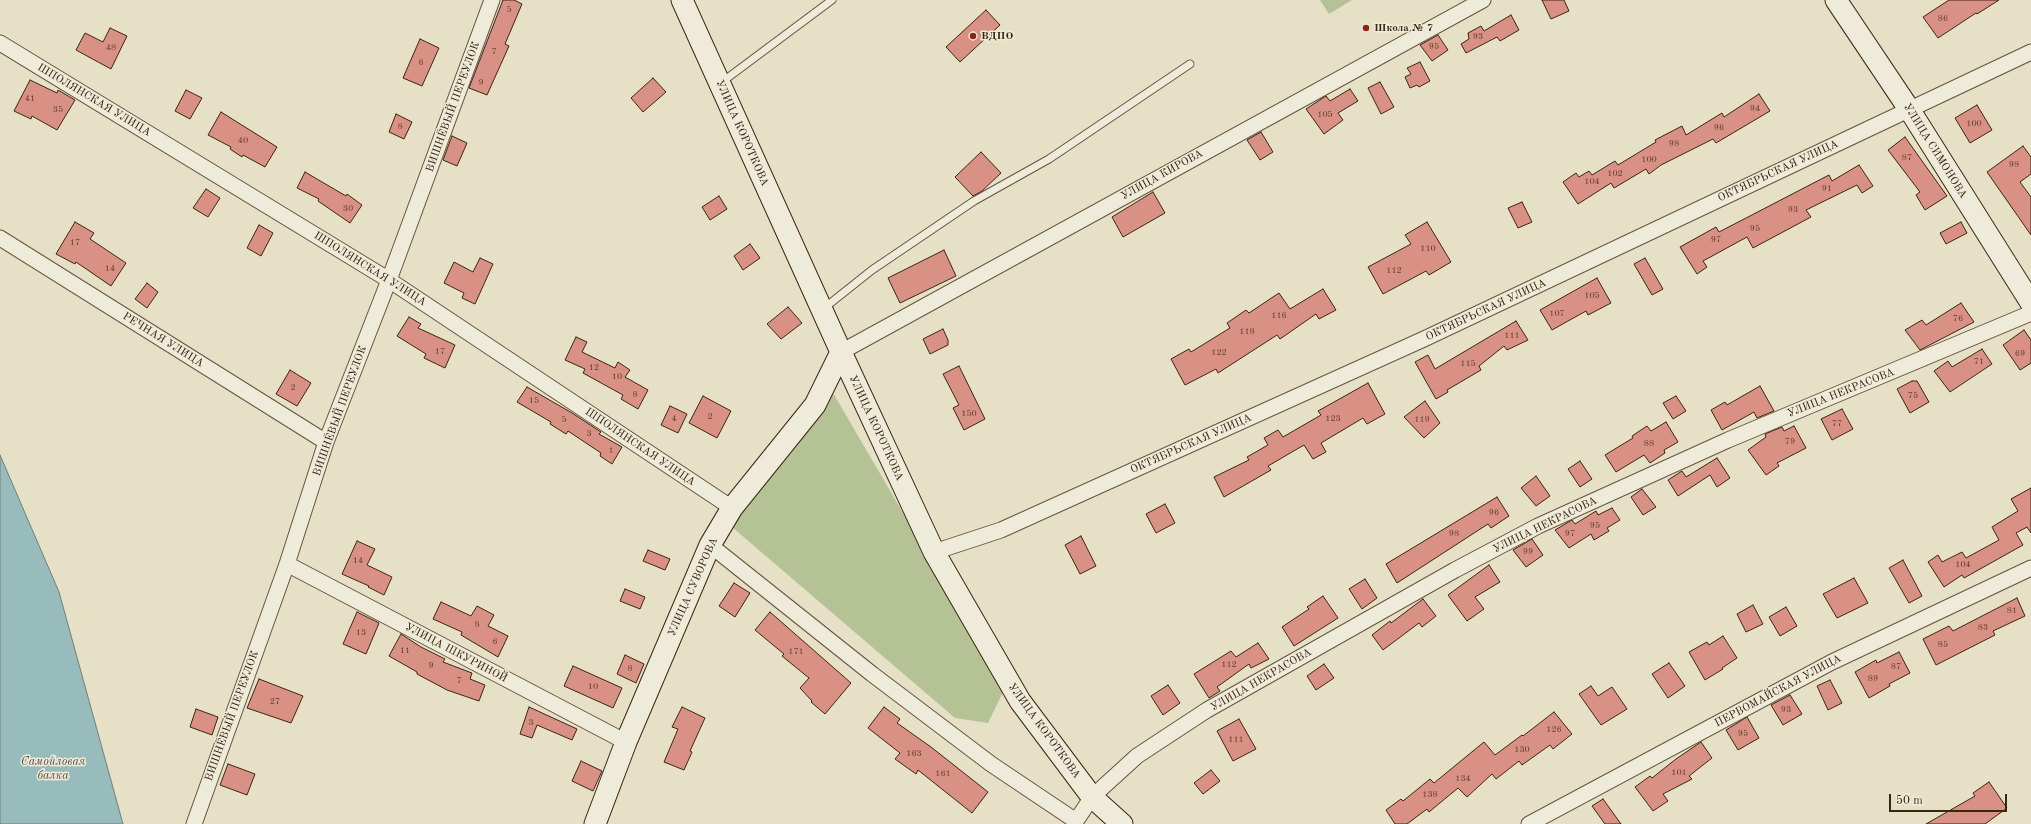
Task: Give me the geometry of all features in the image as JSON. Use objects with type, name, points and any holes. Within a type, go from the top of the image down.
[{"type":"street","name":"ВИШНЁВЫЙ ПЕРЕУЛОК","points":[[194,824],[286,564],[326,442],[389,280],[492,0]]},
{"type":"street","name":"УЛИЦА КОРОТКОВА","points":[[682,0],[841,352],[934,552],[1020,702],[1092,797],[1122,824]]},
{"type":"street","name":"УЛИЦА КИРОВА","points":[[841,352],[1483,0]]},
{"type":"street","name":"УЛИЦА СИМОНОВА","points":[[1836,0],[1909,109],[2031,303]]},
{"type":"street","name":"ШПОЛЯНСКАЯ УЛИЦА","points":[[0,43],[389,280],[732,508]]},
{"type":"street","name":"ОКТЯБРЬСКАЯ УЛИЦА","points":[[934,552],[1001,530],[1395,352],[2031,52]]},
{"type":"street","name":"РЕЧНАЯ УЛИЦА","points":[[0,238],[326,442]]},
{"type":"street","name":"УЛИЦА НЕКРАСОВА","points":[[710,545],[885,683],[991,764],[1076,821],[1092,797],[1136,756],[1208,710],[1455,570],[1538,526],[1728,440],[2031,313]]},
{"type":"street","name":"УЛИЦА СУВОРОВА","points":[[595,824],[626,742],[710,545],[732,508],[815,405],[841,352]]},
{"type":"street","name":"УЛИЦА ШКУРИНОЙ","points":[[286,564],[626,742]]},
{"type":"street","name":"ПЕРВОМАЙСКАЯ УЛИЦА","points":[[1529,824],[1832,662],[2031,568]]},
{"type":"lane","points":[[720,84],[832,0]]},
{"type":"lane","points":[[822,310],[872,270],[974,201],[1049,159],[1190,64]]},
{"type":"green space","points":[[1320,0],[1352,0],[1329,14]]},
{"type":"green space","points":[[829,386],[1005,688],[988,723],[955,718],[732,527]]},
{"type":"water","name":"Самойловая балка","points":[[0,455],[59,592],[123,824],[0,824]]},
{"type":"building","points":[[503,0],[514,0],[522,4],[505,44],[509,46],[487,95],[469,88]]},
{"type":"building","points":[[1542,0],[1564,0],[1569,11],[1551,19]]},
{"type":"building","points":[[1949,0],[1999,0],[1938,38],[1923,17]]},
{"type":"building","name":"ВДПО","points":[[986,10],[1000,25],[960,62],[946,47]]},
{"type":"building","points":[[1511,15],[1519,30],[1500,41],[1497,37],[1466,53],[1461,44],[1469,39],[1468,33],[1481,26],[1484,31]]},
{"type":"building","points":[[110,28],[127,36],[111,69],[76,50],[85,33],[103,42]]},
{"type":"building","points":[[1438,35],[1448,50],[1432,61],[1420,45]]},
{"type":"building","points":[[420,39],[439,48],[422,86],[403,78]]},
{"type":"building","points":[[1420,62],[1430,81],[1419,87],[1417,85],[1410,88],[1405,77],[1411,74],[1407,68]]},
{"type":"building","points":[[653,78],[666,92],[643,112],[631,98]]},
{"type":"building","points":[[30,80],[57,93],[58,90],[75,100],[57,130],[32,116],[31,119],[14,111]]},
{"type":"building","points":[[1380,82],[1394,107],[1381,114],[1368,88]]},
{"type":"building","points":[[1350,89],[1358,101],[1338,113],[1343,120],[1324,134],[1306,109],[1326,96],[1330,101]]},
{"type":"building","points":[[186,90],[202,98],[190,119],[175,111]]},
{"type":"building","points":[[1759,94],[1770,111],[1716,143],[1713,139],[1661,165],[1649,174],[1646,169],[1614,188],[1611,183],[1578,204],[1563,182],[1576,173],[1579,177],[1589,171],[1592,175],[1615,161],[1618,165],[1656,142],[1655,140],[1682,126],[1686,135],[1722,113],[1724,117]]},
{"type":"building","points":[[1977,105],[1992,130],[1970,143],[1955,118]]},
{"type":"building","points":[[221,112],[277,147],[265,167],[243,155],[242,157],[230,149],[231,147],[208,135]]},
{"type":"building","points":[[396,114],[412,122],[404,139],[389,132]]},
{"type":"building","points":[[1261,132],[1273,152],[1260,160],[1247,140]]},
{"type":"building","points":[[452,136],[467,143],[457,166],[443,160]]},
{"type":"building","points":[[1905,137],[1947,196],[1925,210],[1916,195],[1920,192],[1888,150]]},
{"type":"building","points":[[2023,146],[2031,157],[2031,174],[2020,182],[2031,197],[2031,235],[1987,172]]},
{"type":"building","points":[[981,152],[1001,173],[982,191],[973,196],[955,177]]},
{"type":"building","points":[[1859,165],[1873,186],[1862,193],[1857,185],[1806,210],[1811,217],[1753,248],[1747,237],[1703,261],[1707,267],[1697,274],[1680,247],[1716,227],[1719,232],[1829,175],[1832,181]]},
{"type":"building","points":[[305,172],[346,196],[347,194],[362,205],[350,223],[318,201],[319,199],[297,188]]},
{"type":"building","points":[[206,189],[220,198],[208,217],[193,208]]},
{"type":"building","points":[[1153,192],[1165,213],[1123,237],[1112,217]]},
{"type":"building","points":[[719,196],[727,209],[710,220],[702,207]]},
{"type":"building","points":[[1522,202],[1532,222],[1518,228],[1508,208]]},
{"type":"building","points":[[75,222],[94,233],[90,239],[126,263],[111,286],[76,262],[75,264],[56,254]]},
{"type":"building","points":[[1427,222],[1451,262],[1429,275],[1426,271],[1383,294],[1368,267],[1411,244],[1405,235]]},
{"type":"building","points":[[1961,222],[1967,233],[1946,244],[1940,233]]},
{"type":"building","points":[[259,225],[273,233],[261,256],[247,248]]},
{"type":"building","points":[[750,244],[760,258],[743,270],[734,256]]},
{"type":"building","points":[[944,250],[956,276],[900,303],[888,278]]},
{"type":"building","points":[[480,258],[493,264],[475,304],[462,298],[464,293],[444,283],[454,262],[473,272]]},
{"type":"building","points":[[1645,258],[1663,289],[1652,295],[1634,264]]},
{"type":"building","points":[[1597,278],[1611,303],[1588,315],[1586,311],[1552,330],[1540,310]]},
{"type":"building","points":[[147,283],[158,292],[147,308],[135,299]]},
{"type":"building","points":[[1323,289],[1336,310],[1319,319],[1316,314],[1280,339],[1277,335],[1218,373],[1216,369],[1185,385],[1171,359],[1189,349],[1191,352],[1230,328],[1227,323],[1246,310],[1249,313],[1279,293],[1290,309]]},
{"type":"building","points":[[1961,303],[1974,322],[1920,350],[1905,330],[1922,320],[1926,325]]},
{"type":"building","points":[[788,307],[802,323],[781,339],[767,324]]},
{"type":"building","points":[[409,317],[421,324],[418,328],[455,345],[445,368],[424,358],[426,354],[397,336]]},
{"type":"building","points":[[1516,321],[1528,340],[1507,350],[1504,346],[1479,366],[1481,370],[1447,390],[1448,392],[1436,399],[1415,362],[1428,355],[1435,369]]},
{"type":"building","points":[[943,329],[948,340],[948,345],[930,354],[923,339]]},
{"type":"building","points":[[2024,330],[2031,340],[2031,363],[2020,370],[2003,345]]},
{"type":"building","points":[[576,337],[587,342],[582,352],[615,368],[618,362],[630,370],[625,377],[648,390],[638,409],[621,399],[623,395],[583,373],[585,369],[565,360]]},
{"type":"building","points":[[1982,349],[1992,364],[1950,392],[1934,371],[1948,361],[1952,367]]},
{"type":"building","points":[[959,366],[985,419],[964,430],[953,408],[959,405],[943,374]]},
{"type":"building","points":[[290,370],[311,383],[297,406],[276,394]]},
{"type":"building","points":[[1912,381],[1917,381],[1929,402],[1910,413],[1897,389]]},
{"type":"building","points":[[1368,383],[1385,414],[1367,424],[1363,418],[1321,443],[1326,452],[1313,459],[1304,445],[1268,466],[1271,470],[1224,497],[1214,477],[1249,460],[1247,457],[1268,445],[1264,438],[1278,430],[1283,437],[1321,415],[1318,411]]},
{"type":"building","points":[[1760,386],[1774,411],[1757,418],[1754,412],[1722,430],[1711,410],[1725,402],[1727,405]]},
{"type":"building","points":[[527,387],[572,413],[601,432],[599,434],[622,447],[612,464],[600,456],[601,453],[568,431],[566,434],[550,424],[551,422],[517,402]]},
{"type":"building","points":[[703,396],[731,411],[717,438],[689,423]]},
{"type":"building","points":[[1676,396],[1686,411],[1673,419],[1663,403]]},
{"type":"building","points":[[1425,401],[1440,423],[1424,438],[1404,417]]},
{"type":"building","points":[[670,406],[687,414],[678,433],[661,425]]},
{"type":"building","points":[[1842,409],[1853,429],[1832,440],[1821,419]]},
{"type":"building","points":[[1666,422],[1678,442],[1664,450],[1665,453],[1650,463],[1644,455],[1616,472],[1605,455],[1633,438],[1632,436],[1647,426],[1651,431]]},
{"type":"building","points":[[1794,426],[1806,448],[1777,463],[1779,466],[1766,475],[1748,450],[1766,437],[1765,434],[1782,427],[1784,431]]},
{"type":"building","points":[[1717,458],[1730,478],[1717,487],[1710,475],[1678,496],[1668,480],[1682,471],[1686,477]]},
{"type":"building","points":[[1580,461],[1592,479],[1580,487],[1568,469]]},
{"type":"building","points":[[1536,476],[1550,496],[1536,506],[1521,488]]},
{"type":"building","points":[[2031,488],[2031,533],[2027,527],[2016,533],[2023,545],[1964,578],[1962,575],[1944,587],[1928,562],[1938,555],[1942,562],[1962,552],[1966,558],[1999,540],[1992,527],[2018,511],[2011,499]]},
{"type":"building","points":[[1642,489],[1656,507],[1643,515],[1631,497]]},
{"type":"building","points":[[1497,497],[1509,516],[1491,528],[1488,524],[1397,583],[1386,564]]},
{"type":"building","points":[[1165,504],[1175,523],[1156,533],[1146,514]]},
{"type":"building","points":[[1612,508],[1620,520],[1607,528],[1609,531],[1594,540],[1591,534],[1569,548],[1555,530],[1572,520],[1575,524],[1596,511],[1598,515]]},
{"type":"building","points":[[1081,536],[1096,566],[1080,574],[1065,545]]},
{"type":"building","points":[[1532,539],[1543,555],[1526,567],[1513,550]]},
{"type":"building","points":[[357,541],[375,549],[367,565],[392,577],[384,595],[368,587],[369,586],[342,574]]},
{"type":"building","points":[[648,550],[670,559],[665,570],[643,561]]},
{"type":"building","points":[[1903,560],[1922,596],[1909,603],[1889,568]]},
{"type":"building","points":[[1489,565],[1500,582],[1475,597],[1484,609],[1467,621],[1448,595]]},
{"type":"building","points":[[1854,578],[1868,603],[1837,618],[1823,594]]},
{"type":"building","points":[[1365,579],[1377,598],[1362,609],[1349,589]]},
{"type":"building","points":[[734,583],[750,593],[735,617],[719,606]]},
{"type":"building","points":[[625,589],[645,597],[640,609],[620,601]]},
{"type":"building","points":[[1323,596],[1338,618],[1294,646],[1282,627],[1309,609],[1307,607]]},
{"type":"building","points":[[2017,598],[2025,616],[1993,631],[1995,635],[1936,665],[1923,639],[1949,626],[1953,631]]},
{"type":"building","points":[[1423,599],[1436,616],[1422,627],[1419,623],[1383,650],[1372,635]]},
{"type":"building","points":[[441,602],[471,616],[477,606],[494,615],[488,626],[508,636],[498,657],[461,635],[462,632],[433,619]]},
{"type":"building","points":[[1753,605],[1763,624],[1746,632],[1737,614]]},
{"type":"building","points":[[1786,607],[1797,626],[1780,636],[1769,617]]},
{"type":"building","points":[[357,612],[379,623],[366,654],[343,644]]},
{"type":"building","points":[[770,612],[851,683],[825,714],[811,702],[812,701],[800,688],[809,678],[782,656],[784,654],[755,630]]},
{"type":"building","points":[[401,634],[421,647],[445,659],[443,662],[472,673],[470,679],[485,685],[479,701],[447,690],[417,674],[417,672],[389,656]]},
{"type":"building","points":[[1723,636],[1737,658],[1705,680],[1689,652],[1707,642],[1709,645]]},
{"type":"building","points":[[1258,643],[1269,659],[1251,668],[1249,664],[1217,687],[1220,691],[1209,698],[1194,674],[1231,651],[1236,657]]},
{"type":"building","points":[[1899,652],[1910,673],[1889,684],[1890,686],[1869,698],[1855,672],[1876,660],[1877,663]]},
{"type":"building","points":[[625,655],[644,664],[636,683],[617,674]]},
{"type":"building","points":[[1669,663],[1685,686],[1668,698],[1652,674]]},
{"type":"building","points":[[1324,664],[1334,678],[1316,690],[1307,676]]},
{"type":"building","points":[[573,666],[622,688],[613,708],[564,686]]},
{"type":"building","points":[[259,679],[303,696],[291,723],[247,708]]},
{"type":"building","points":[[1830,680],[1842,703],[1828,710],[1817,686]]},
{"type":"building","points":[[1168,685],[1180,703],[1163,715],[1151,696]]},
{"type":"building","points":[[1591,686],[1598,696],[1612,687],[1627,709],[1601,725],[1579,694]]},
{"type":"building","points":[[1790,695],[1802,714],[1783,725],[1771,705]]},
{"type":"building","points":[[529,707],[577,729],[572,740],[537,725],[532,738],[520,734]]},
{"type":"building","points":[[682,707],[705,718],[690,751],[692,752],[684,770],[664,762],[678,729],[672,727]]},
{"type":"building","points":[[884,707],[900,719],[897,723],[931,747],[988,792],[972,813],[918,770],[916,774],[895,759],[900,753],[868,728]]},
{"type":"building","points":[[196,709],[218,717],[212,735],[190,727]]},
{"type":"building","points":[[1554,712],[1572,734],[1553,749],[1550,745],[1522,765],[1519,761],[1496,779],[1492,774],[1467,797],[1458,788],[1429,812],[1427,809],[1407,824],[1395,824],[1386,810],[1401,799],[1403,801],[1430,779],[1434,783],[1484,742],[1495,755]]},
{"type":"building","points":[[1747,717],[1759,738],[1738,750],[1726,730]]},
{"type":"building","points":[[1239,719],[1256,749],[1233,761],[1217,731]]},
{"type":"building","points":[[1701,742],[1712,758],[1689,776],[1692,779],[1663,794],[1668,801],[1653,811],[1635,787],[1650,776],[1652,778]]},
{"type":"building","points":[[581,761],[602,771],[593,791],[572,781]]},
{"type":"building","points":[[228,764],[255,774],[247,795],[220,785]]},
{"type":"building","points":[[1211,770],[1220,781],[1203,794],[1194,783]]},
{"type":"building","points":[[1989,782],[2007,808],[1985,824],[1926,824],[1975,796],[1973,793]]},
{"type":"building","points":[[1603,799],[1621,824],[1605,824],[1592,806]]},
{"type":"place","name":"Школа № 7","points":[[1366,28]]},
{"type":"place","name":"ВДПО","points":[[973,36]]}]
